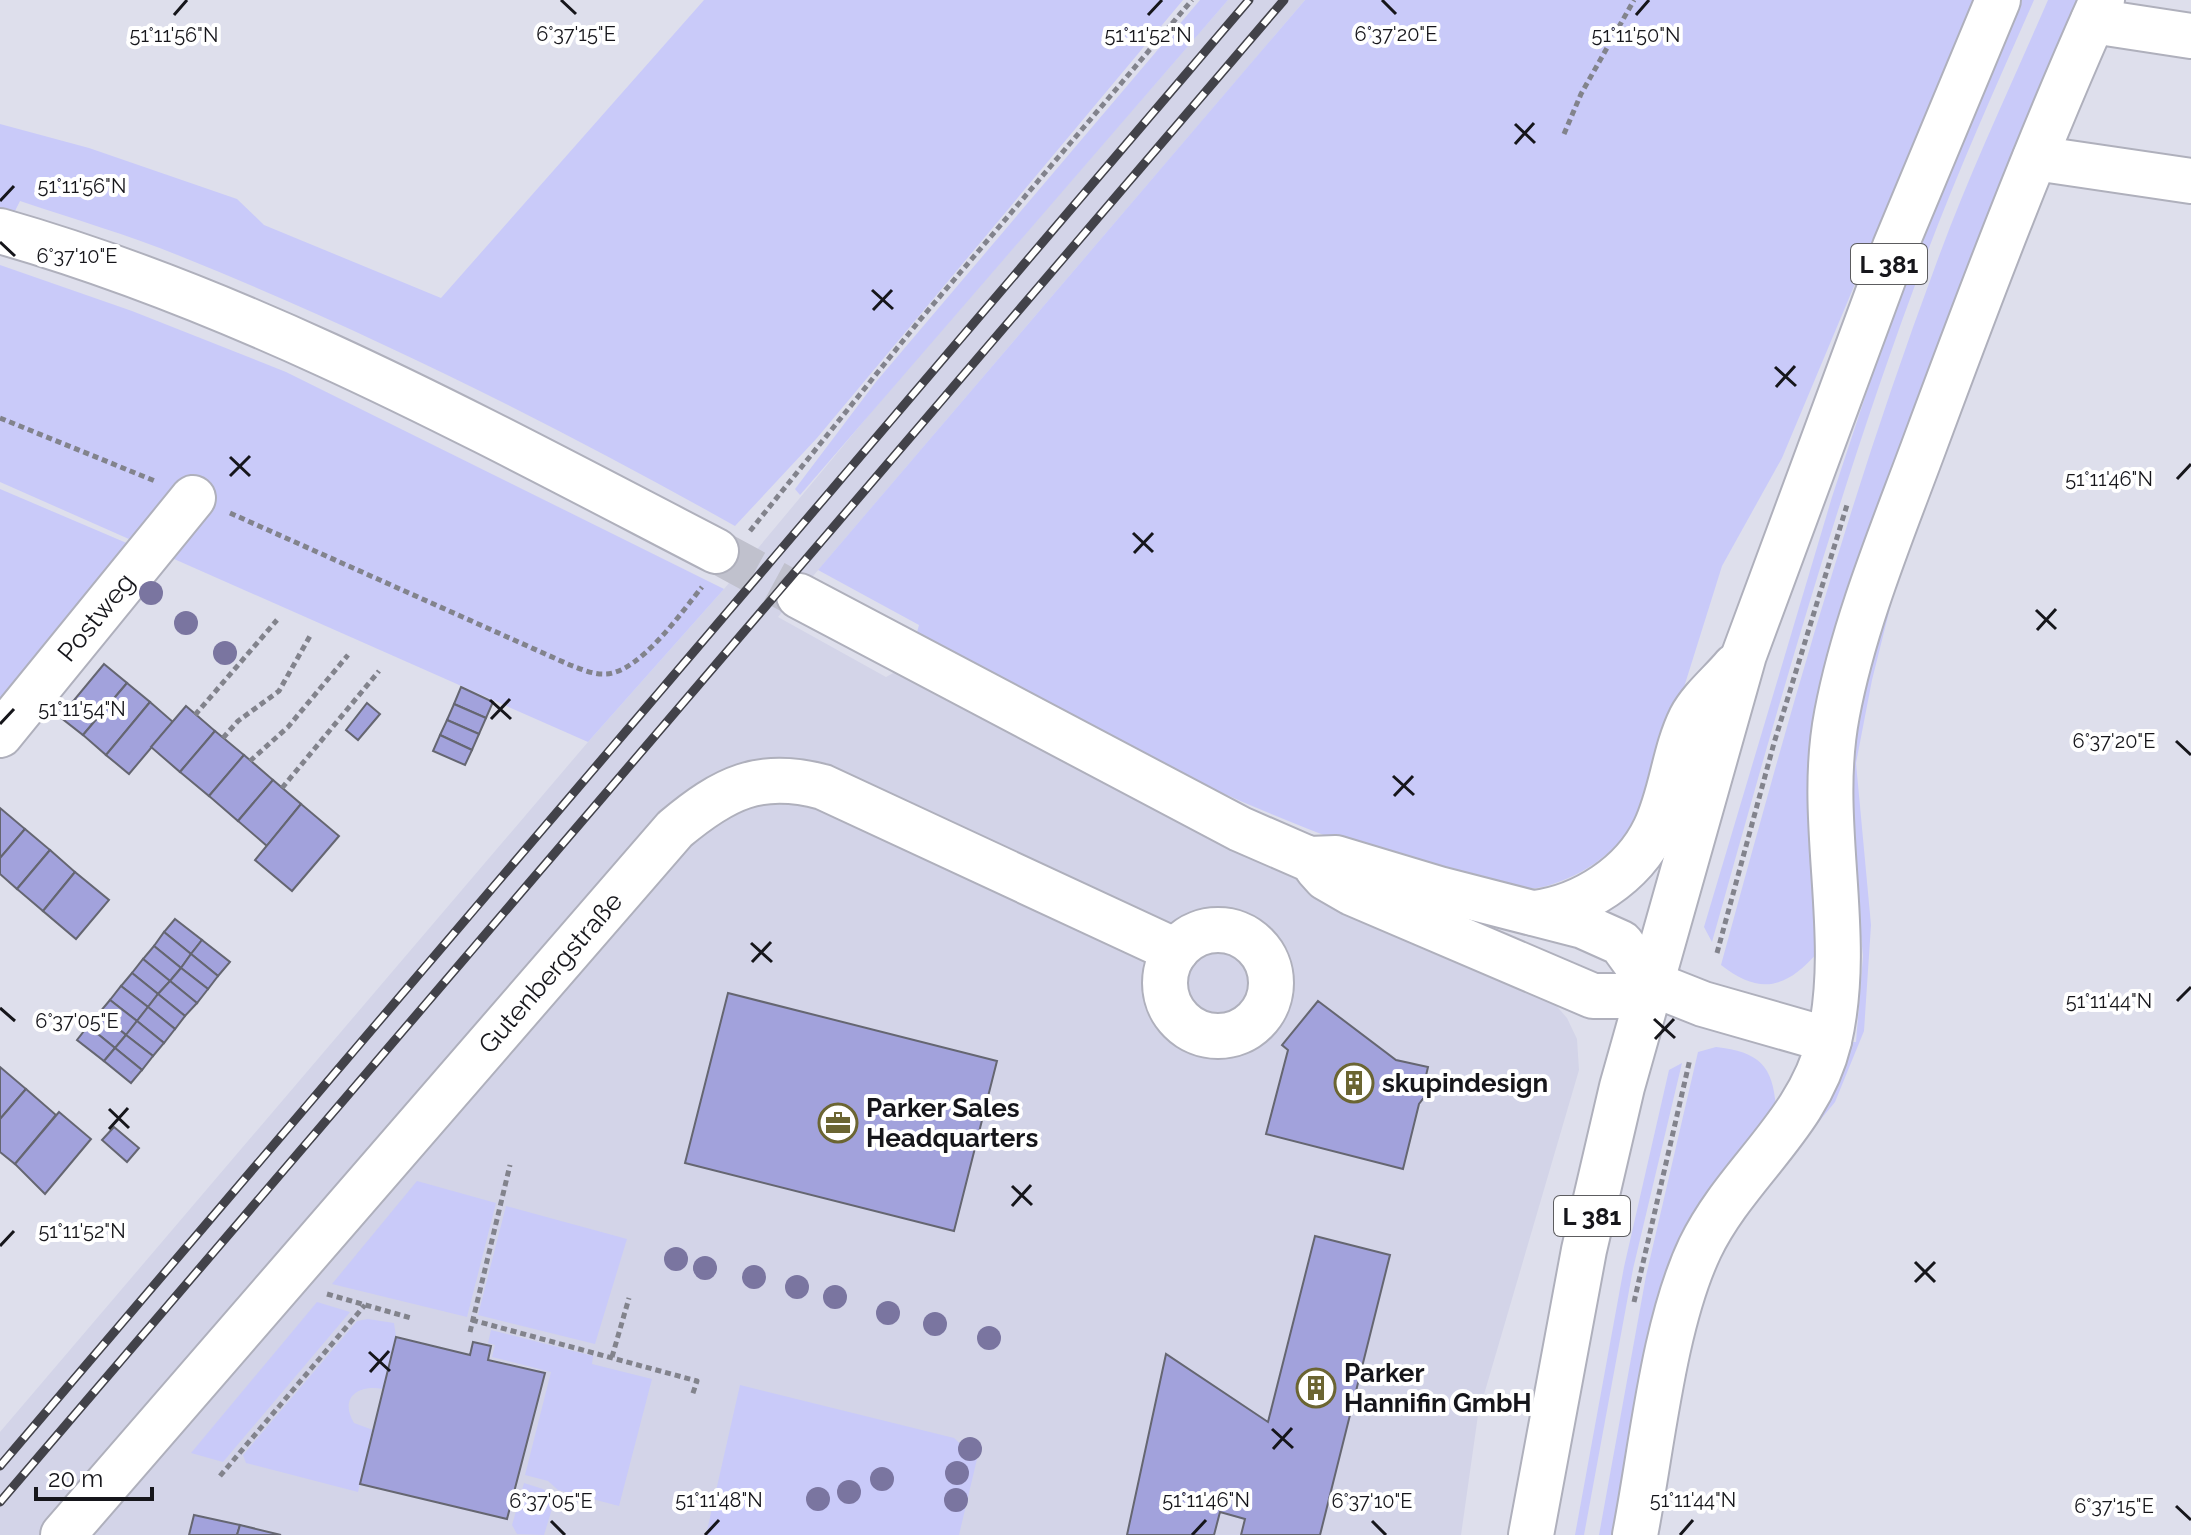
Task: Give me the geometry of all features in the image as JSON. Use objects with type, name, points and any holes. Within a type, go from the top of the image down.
[{"type":"street","name":"L 381","points":[[1531,1535],[1584,1250],[1650,983],[1744,655],[1895,247],[1998,0]]},
{"type":"street","points":[[1635,1535],[1673,1332],[1690,1272],[1716,1220],[1801,1107],[1819,1072],[1829,1040],[1840,959],[1831,775],[1837,710],[1896,521],[2035,158],[2097,11],[2191,36]]},
{"type":"street","points":[[2035,158],[2191,181]]},
{"type":"street","points":[[0,231],[176,292],[305,344],[721,558]]},
{"type":"street","name":"Postweg","points":[[0,735],[193,498]]},
{"type":"street","points":[[799,596],[1104,759],[1240,829],[1309,859],[1326,878],[1352,893],[1593,996],[1623,996],[1650,983]]},
{"type":"street","name":"L 381","points":[[1534,913],[1558,910],[1587,898],[1616,877],[1643,849],[1655,829],[1692,716],[1744,655]]},
{"type":"street","name":"Gutenbergstraße","points":[[63,1535],[675,829],[697,811],[739,787],[781,779],[846,795],[1176,951]]},
{"type":"street","points":[[1309,859],[1336,858],[1583,926],[1621,943],[1650,983],[1703,1004],[1829,1040]]},
{"type":"path","points":[[0,418],[193,498],[570,665],[603,675],[628,668],[641,657],[919,321],[1192,0]]},
{"type":"path","points":[[1564,134],[1581,94],[1634,0]]},
{"type":"path","points":[[1717,953],[1774,743],[1848,503]]},
{"type":"path","points":[[195,715],[277,620]]},
{"type":"path","points":[[223,738],[238,721],[279,691],[310,636]]},
{"type":"path","points":[[250,761],[288,727],[348,655]]},
{"type":"path","points":[[282,788],[379,671]]},
{"type":"path","points":[[470,1332],[510,1165]]},
{"type":"path","points":[[283,1282],[411,1318]]},
{"type":"path","points":[[612,1357],[629,1298]]},
{"type":"path","points":[[220,1476],[365,1305]]},
{"type":"path","points":[[472,1320],[697,1381],[692,1396]]},
{"type":"shaded area","points":[[704,0],[1183,0],[817,438],[735,526],[462,382],[322,316],[141,241],[20,201],[13,215],[0,211],[0,124],[89,148],[237,199],[264,225],[441,298]]},
{"type":"shaded area","points":[[1200,0],[1228,0],[800,495],[795,489],[875,383]]},
{"type":"shaded area","points":[[1228,0],[1305,0],[778,617],[886,677],[897,671],[1258,862],[1520,982],[1553,1002],[1567,1018],[1577,1039],[1579,1070],[1478,1415],[1461,1535],[0,1535],[0,1432],[588,742],[724,589],[893,386]]},
{"type":"shaded area","points":[[1305,0],[1974,0],[1782,458],[1722,566],[1648,802],[1608,853],[1582,871],[1550,885],[1517,890],[1468,882],[1354,846],[1225,794],[1100,734],[916,636],[919,625],[818,570]]},
{"type":"shaded area","points":[[2022,0],[2034,0],[1937,228],[1864,429],[1785,685],[1712,942],[1704,927],[1832,497],[1916,253]]},
{"type":"shaded area","points":[[2048,0],[2087,0],[1885,517],[1818,952],[1784,980],[1772,984],[1748,981],[1721,965],[1820,613],[1875,439],[1935,267],[1975,166]]},
{"type":"shaded area","points":[[0,265],[132,311],[286,372],[724,589],[588,742],[0,482]]},
{"type":"shaded area","points":[[0,489],[136,547],[0,701]]},
{"type":"shaded area","points":[[1910,528],[1872,680],[1856,763],[1871,925],[1864,1031],[1835,1102],[1762,1191],[1693,1294],[1849,1042],[1856,1042],[1863,956],[1851,838],[1850,735]]},
{"type":"shaded area","points":[[1716,1047],[1743,1053],[1761,1063],[1771,1081],[1776,1108],[1741,1169],[1626,1535],[1599,1535],[1646,1276],[1698,1052]]},
{"type":"shaded area","points":[[1682,1063],[1633,1269],[1584,1535],[1575,1535],[1624,1267],[1669,1070]]},
{"type":"shaded area","points":[[417,1181],[496,1203],[467,1317],[332,1284]]},
{"type":"shaded area","points":[[506,1206],[627,1239],[595,1344],[478,1315]]},
{"type":"shaded area","points":[[317,1302],[350,1312],[223,1462],[191,1453]]},
{"type":"shaded area","points":[[368,1319],[394,1323],[396,1337],[383,1389],[359,1391],[350,1400],[354,1423],[373,1430],[358,1492],[246,1463],[243,1455],[357,1321]]},
{"type":"shaded area","points":[[491,1330],[593,1356],[592,1364],[652,1379],[619,1506],[558,1490],[548,1481],[525,1475],[551,1372],[492,1357],[495,1345],[488,1343]]},
{"type":"shaded area","points":[[740,1385],[954,1438],[977,1459],[959,1535],[706,1535]]},
{"type":"shaded area","points":[[524,1483],[543,1489],[555,1499],[544,1535],[517,1534],[512,1525]]},
{"type":"building","points":[[104,664],[127,683],[83,735],[60,717]]},
{"type":"building","points":[[127,683],[150,702],[106,755],[83,735]]},
{"type":"building","points":[[461,687],[493,702],[486,718],[454,704]]},
{"type":"building","points":[[150,702],[173,722],[129,774],[106,755]]},
{"type":"building","points":[[367,703],[380,714],[358,740],[346,730]]},
{"type":"building","points":[[454,704],[486,718],[479,734],[447,720]]},
{"type":"building","points":[[186,706],[215,731],[180,772],[151,747]]},
{"type":"building","points":[[447,720],[479,734],[472,750],[440,735]]},
{"type":"building","points":[[215,731],[244,755],[209,796],[180,772]]},
{"type":"building","points":[[440,735],[472,750],[465,765],[433,751]]},
{"type":"building","points":[[244,755],[273,780],[238,821],[209,796]]},
{"type":"building","points":[[273,780],[301,804],[267,846],[238,821]]},
{"type":"building","points":[[301,804],[339,836],[292,891],[255,860]]},
{"type":"building","points":[[0,808],[25,829],[0,858]]},
{"type":"building","points":[[25,829],[50,850],[17,889],[0,874],[0,858]]},
{"type":"building","points":[[50,850],[75,872],[43,911],[17,889]]},
{"type":"building","points":[[75,872],[109,900],[76,939],[43,911]]},
{"type":"building","points":[[175,919],[202,940],[191,954],[164,932]]},
{"type":"building","points":[[164,932],[191,954],[181,968],[154,946]]},
{"type":"building","points":[[202,940],[230,962],[218,976],[191,954]]},
{"type":"building","points":[[154,946],[181,968],[170,981],[143,959]]},
{"type":"building","points":[[191,954],[218,976],[208,989],[181,968]]},
{"type":"building","points":[[143,959],[170,981],[158,994],[132,973]]},
{"type":"building","points":[[181,968],[208,989],[197,1003],[170,981]]},
{"type":"building","points":[[132,973],[158,994],[148,1007],[121,986]]},
{"type":"building","points":[[170,981],[197,1003],[185,1016],[158,994]]},
{"type":"building","points":[[121,986],[148,1007],[137,1021],[110,1000]]},
{"type":"building","name":"Parker Sales Headquarters","points":[[728,993],[997,1061],[954,1231],[685,1163]]},
{"type":"building","points":[[158,994],[185,1016],[175,1029],[148,1007]]},
{"type":"building","points":[[110,1000],[137,1021],[126,1035],[99,1013]]},
{"type":"building","name":"skupindesign","points":[[1318,1001],[1396,1060],[1428,1067],[1425,1080],[1432,1087],[1419,1104],[1403,1169],[1266,1134],[1288,1050],[1282,1045]]},
{"type":"building","points":[[148,1007],[175,1029],[164,1043],[137,1021]]},
{"type":"building","points":[[99,1013],[126,1035],[115,1048],[88,1026]]},
{"type":"building","points":[[137,1021],[164,1043],[153,1056],[126,1035]]},
{"type":"building","points":[[88,1026],[115,1048],[104,1061],[77,1040]]},
{"type":"building","points":[[126,1035],[153,1056],[142,1070],[115,1048]]},
{"type":"building","points":[[115,1048],[142,1070],[131,1083],[104,1061]]},
{"type":"building","points":[[0,1067],[26,1089],[0,1119]]},
{"type":"building","points":[[26,1089],[56,1115],[15,1164],[0,1152],[0,1119]]},
{"type":"building","points":[[59,1112],[91,1139],[45,1194],[15,1164]]},
{"type":"building","points":[[114,1127],[139,1148],[127,1162],[102,1140]]},
{"type":"building","name":"Parker Hannifin GmbH","points":[[1315,1236],[1390,1255],[1320,1535],[1241,1535],[1245,1519],[1220,1512],[1214,1535],[1127,1535],[1166,1354],[1268,1422]]},
{"type":"building","points":[[396,1337],[470,1355],[473,1342],[491,1346],[488,1360],[545,1373],[507,1519],[360,1484]]},
{"type":"building","points":[[194,1515],[240,1525],[237,1535],[189,1535]]},
{"type":"building","points":[[240,1525],[281,1535],[237,1535]]},
{"type":"tunnel","points":[[716,551],[799,596]]},
{"type":"railway","points":[[0,1466],[1249,0]]},
{"type":"railway","points":[[0,1502],[1284,0]]},
{"type":"place","name":"skupindesign","points":[[1354,1083]]},
{"type":"place","name":"Parker Sales Headquarters","points":[[838,1123]]},
{"type":"place","name":"Parker Hannifin GmbH","points":[[1316,1388]]}]
